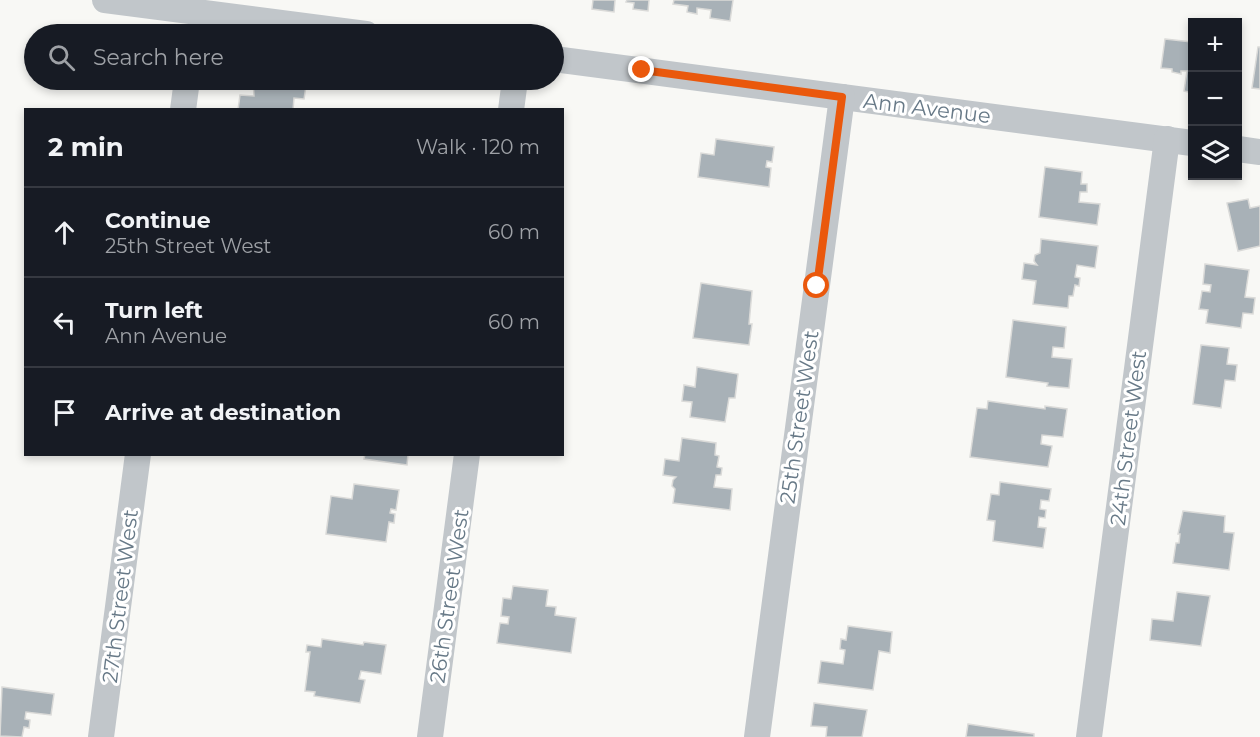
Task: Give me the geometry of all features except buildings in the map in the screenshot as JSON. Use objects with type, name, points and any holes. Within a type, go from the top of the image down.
[{"type":"street","points":[[105,0],[193,23],[209,24]]},
{"type":"street","name":"Ann Avenue","points":[[564,60],[1188,142]]},
{"type":"street","points":[[183,108],[186,90]]},
{"type":"street","points":[[511,108],[514,90]]},
{"type":"street","name":"25th Street West","points":[[757,737],[842,97]]},
{"type":"street","name":"24th Street West","points":[[1089,737],[1167,139]]},
{"type":"street","points":[[1242,150],[1260,152]]},
{"type":"street","name":"27th Street West","points":[[101,737],[138,456]]},
{"type":"street","name":"26th Street West","points":[[430,737],[468,456]]},
{"type":"route","points":[[642,70],[842,97],[817,286]]}]
